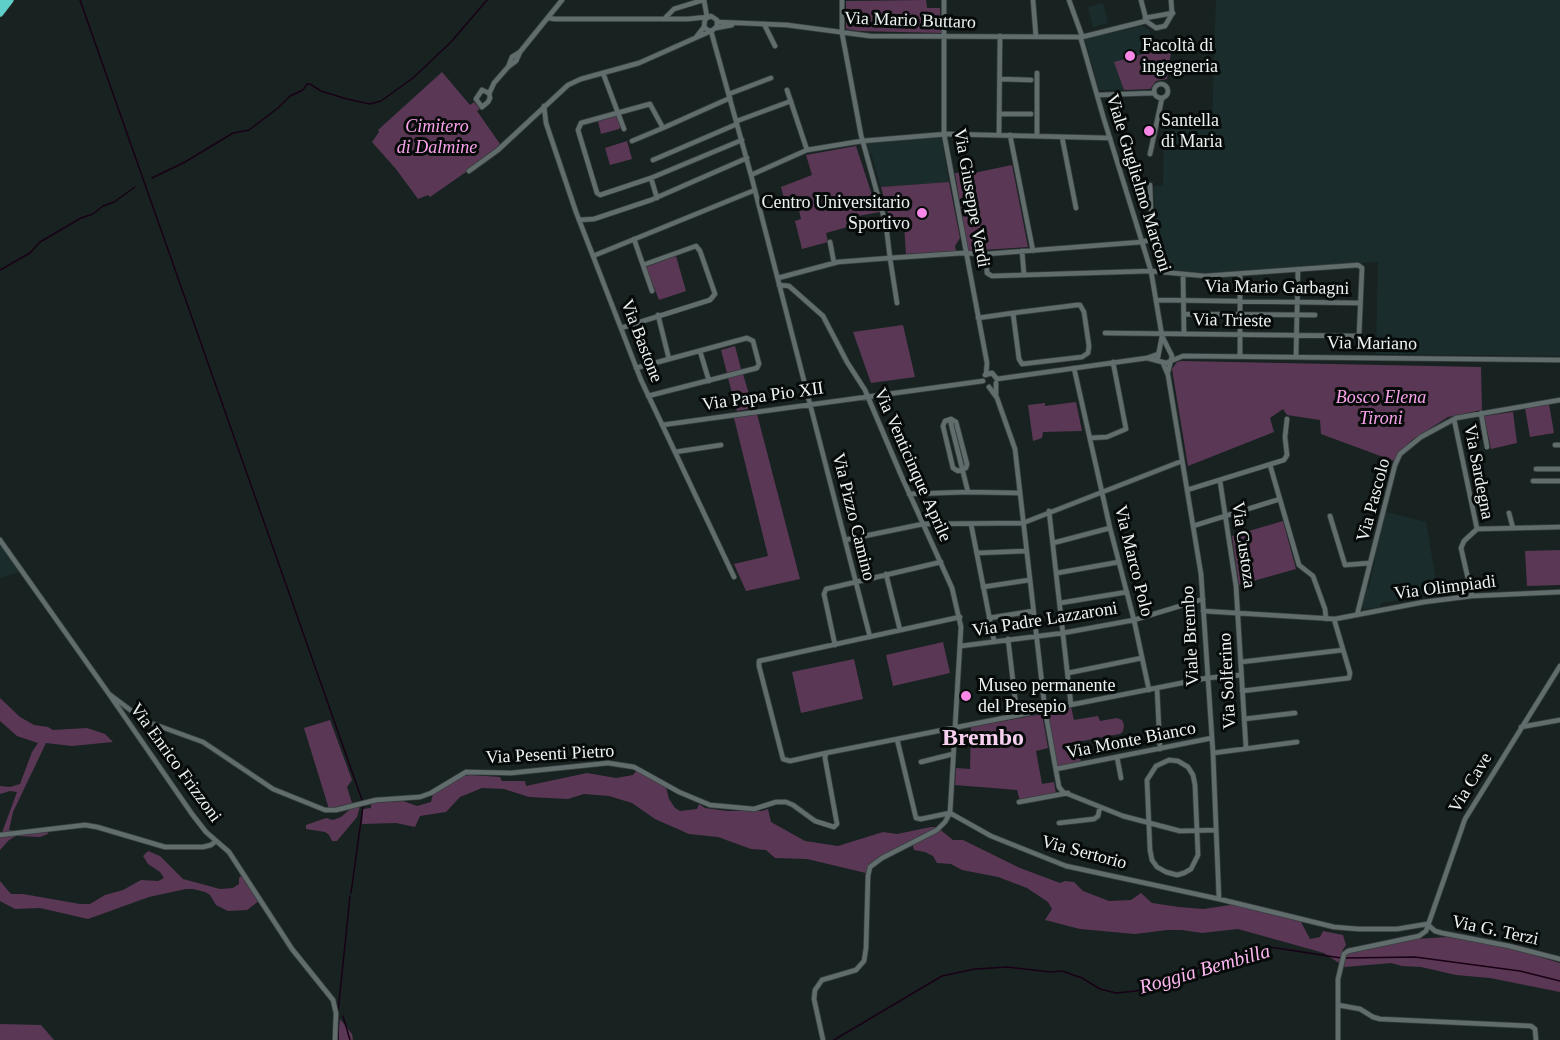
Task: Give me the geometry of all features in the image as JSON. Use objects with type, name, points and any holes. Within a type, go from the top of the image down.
[{"type":"highway","points":[[0,13],[10,0]]},
{"type":"street","points":[[494,82],[489,94],[489,102],[482,107],[476,99],[482,90],[516,61],[520,52],[562,0]]},
{"type":"street","points":[[664,19],[673,9],[703,0],[707,17],[704,26],[693,40]]},
{"type":"street","points":[[842,0],[842,33],[862,141],[886,225],[897,303]]},
{"type":"street","name":"Via Giuseppe Verdi","points":[[944,0],[944,134],[987,363],[992,373]]},
{"type":"street","points":[[1033,0],[1036,37]]},
{"type":"street","name":"Viale Guglielmo Marconi","points":[[1069,0],[1151,271],[1162,335],[1172,356],[1170,361]]},
{"type":"street","points":[[1142,1],[1146,20],[1154,28],[1162,28],[1170,21],[1173,13],[1171,0]]},
{"type":"street","name":"Via Mario Buttaro","points":[[715,27],[741,23],[787,25],[870,36],[1080,37],[1173,13]]},
{"type":"street","points":[[1158,16],[1162,28]]},
{"type":"street","points":[[548,18],[555,20],[713,17],[730,96],[779,285]]},
{"type":"street","points":[[688,19],[704,26],[715,27]]},
{"type":"street","points":[[764,24],[775,46]]},
{"type":"street","points":[[469,171],[498,150],[568,85],[639,63],[693,40],[715,27]]},
{"type":"street","points":[[999,135],[1000,36]]},
{"type":"street","points":[[603,73],[624,129]]},
{"type":"street","points":[[1037,73],[1037,136]]},
{"type":"street","points":[[632,141],[771,78]]},
{"type":"street","points":[[1000,79],[1031,80]]},
{"type":"street","points":[[1150,154],[1162,98],[1168,93],[1165,85],[1156,84],[1153,93]]},
{"type":"street","points":[[482,90],[489,94]]},
{"type":"street","points":[[787,90],[807,150]]},
{"type":"street","points":[[1098,95],[1153,93],[1162,98]]},
{"type":"street","points":[[653,160],[790,101]]},
{"type":"street","points":[[663,128],[651,104],[581,123],[578,128],[597,194],[601,195],[651,178],[742,140]]},
{"type":"street","name":"Via Bastone","points":[[544,106],[546,123],[579,220],[636,368],[734,577]]},
{"type":"street","points":[[999,114],[1031,114]]},
{"type":"street","points":[[751,175],[807,150],[862,141],[944,134],[1110,138]]},
{"type":"street","points":[[1010,135],[1033,251]]},
{"type":"street","points":[[1062,137],[1076,208]]},
{"type":"street","points":[[579,220],[592,219],[657,198],[747,158]]},
{"type":"street","points":[[651,178],[657,198]]},
{"type":"street","points":[[778,278],[834,263],[966,253],[1033,251],[1150,240],[1152,235],[1150,185]]},
{"type":"street","points":[[593,256],[755,190]]},
{"type":"street","points":[[634,239],[652,291]]},
{"type":"street","points":[[830,242],[834,263]]},
{"type":"street","points":[[621,328],[711,299],[716,291],[696,246],[643,266]]},
{"type":"street","points":[[1022,251],[1024,275]]},
{"type":"street","points":[[986,254],[987,272],[990,276],[1151,271],[1205,276],[1361,266],[1360,303]]},
{"type":"street","points":[[1296,357],[1298,269]]},
{"type":"street","points":[[1183,274],[1184,334]]},
{"type":"street","points":[[1240,274],[1240,356]]},
{"type":"street","name":"Via Venticinque Aprile","points":[[779,285],[789,286],[824,317],[847,362],[869,397],[909,494],[954,592],[960,617],[961,646],[950,813]]},
{"type":"street","name":"Via Pizzo Camino","points":[[779,285],[870,637]]},
{"type":"street","name":"Via Mario Garbagni","points":[[1157,300],[1360,303]]},
{"type":"street","name":"Via Trieste","points":[[1105,333],[1359,336],[1360,303]]},
{"type":"street","points":[[978,318],[1013,313],[1080,305],[1084,311],[1088,353],[1082,357],[1023,365],[1019,361],[1013,313]]},
{"type":"street","name":"Via Trieste","points":[[1184,314],[1315,315]]},
{"type":"street","points":[[658,315],[669,359]]},
{"type":"street","name":"Viale Guglielmo Marconi","points":[[1161,362],[1159,353],[1162,335]]},
{"type":"street","points":[[636,368],[748,338],[753,341],[758,367],[648,396]]},
{"type":"street","points":[[700,351],[709,381]]},
{"type":"street","points":[[988,387],[993,386],[997,381],[1147,358],[1169,351]]},
{"type":"street","name":"Via Mariano","points":[[1169,351],[1184,356],[1560,360]]},
{"type":"street","name":"Via Mariano","points":[[1170,361],[1184,356]]},
{"type":"street","points":[[1147,358],[1161,362],[1170,361]]},
{"type":"street","name":"Viale Brembo","points":[[1170,361],[1168,375],[1201,574],[1213,753],[1219,898]]},
{"type":"street","points":[[1090,438],[1107,437],[1122,432],[1126,428],[1113,362]]},
{"type":"street","name":"Viale Brembo","points":[[1161,362],[1168,375]]},
{"type":"street","name":"Via Giuseppe Verdi","points":[[986,375],[987,363]]},
{"type":"street","name":"Via Marco Polo","points":[[1074,368],[1149,690]]},
{"type":"street","points":[[997,398],[983,381],[986,375],[992,373],[997,381],[997,398],[1013,443],[1045,710],[1059,788],[1068,794],[1123,816],[1149,823],[1180,831],[1216,830]]},
{"type":"street","name":"Via Papa Pio XII","points":[[662,425],[983,381]]},
{"type":"street","name":"Via Pascolo","points":[[1357,615],[1398,457],[1419,438],[1454,419],[1480,412],[1560,400]]},
{"type":"street","points":[[1480,412],[1487,447]]},
{"type":"street","points":[[1187,490],[1281,462],[1286,458],[1287,419]]},
{"type":"street","name":"Via Sardegna","points":[[1454,419],[1477,529],[1464,541],[1461,548],[1472,597]]},
{"type":"street","points":[[962,470],[956,471],[953,468],[943,426],[950,420],[968,492]]},
{"type":"street","points":[[675,452],[721,445]]},
{"type":"street","points":[[845,540],[923,524],[1023,523],[1182,461]]},
{"type":"street","points":[[1270,465],[1299,564],[1302,569],[1313,576],[1325,609],[1326,619]]},
{"type":"street","points":[[1536,469],[1560,469]]},
{"type":"street","name":"Via Custoza","points":[[1220,481],[1238,613]]},
{"type":"street","points":[[1533,481],[1560,481]]},
{"type":"street","points":[[909,494],[1020,493]]},
{"type":"street","points":[[1193,526],[1280,499]]},
{"type":"street","points":[[1049,511],[1071,705]]},
{"type":"street","points":[[1509,513],[1514,528]]},
{"type":"street","points":[[1330,516],[1345,566],[1370,563]]},
{"type":"street","points":[[971,524],[994,641]]},
{"type":"street","points":[[1477,529],[1560,527]]},
{"type":"street","points":[[1053,543],[1110,528]]},
{"type":"street","name":"Via Enrico Frizzoni","points":[[0,540],[192,814],[216,841],[229,851],[292,949],[331,998],[336,1013],[335,1040]]},
{"type":"street","points":[[977,553],[1026,551]]},
{"type":"street","points":[[835,645],[824,592],[827,588],[941,562]]},
{"type":"street","points":[[1057,573],[1119,562]]},
{"type":"street","points":[[886,574],[900,630]]},
{"type":"street","points":[[983,587],[1029,580]]},
{"type":"street","points":[[1060,603],[1127,592]]},
{"type":"street","name":"Via Olimpiadi","points":[[1203,611],[1334,619],[1424,602],[1560,592]]},
{"type":"street","name":"Via Padre Lazzaroni","points":[[961,646],[1063,633],[1134,620],[1203,599]]},
{"type":"street","points":[[989,618],[1033,612]]},
{"type":"street","name":"Via Solferino","points":[[1238,613],[1246,748]]},
{"type":"street","points":[[960,617],[759,661],[783,759],[790,761],[1207,678],[1242,675]]},
{"type":"street","points":[[1242,691],[1349,678],[1350,674],[1334,619]]},
{"type":"street","points":[[1008,639],[1017,715]]},
{"type":"street","points":[[1241,662],[1343,650]]},
{"type":"street","points":[[1068,673],[1142,658]]},
{"type":"street","name":"Via Cave","points":[[1427,924],[1463,822],[1560,666]]},
{"type":"street","points":[[1157,688],[1160,749]]},
{"type":"street","name":"Via Pesenti Pietro","points":[[109,694],[143,720],[203,742],[273,789],[321,809],[332,810],[379,799],[416,798],[431,793],[466,772],[511,773],[585,764],[612,764],[636,768],[679,792],[712,806],[755,809],[775,802],[786,802],[817,822],[834,827],[837,824],[825,754]]},
{"type":"street","points":[[1244,719],[1295,713]]},
{"type":"street","points":[[1521,727],[1560,720]]},
{"type":"street","name":"Via Monte Bianco","points":[[1056,770],[1212,738]]},
{"type":"street","points":[[897,739],[915,817],[921,819],[950,813]]},
{"type":"street","points":[[1213,753],[1297,741]]},
{"type":"street","points":[[921,762],[953,754]]},
{"type":"street","points":[[1117,757],[1121,778]]},
{"type":"street","points":[[1173,760],[1188,767],[1194,779],[1198,831],[1199,852],[1196,861],[1186,873],[1174,874],[1161,870],[1153,862],[1150,852],[1147,786],[1148,775],[1160,764],[1173,760]]},
{"type":"street","points":[[1019,802],[1068,794]]},
{"type":"street","points":[[1059,823],[1096,819],[1100,807]]},
{"type":"street","points":[[822,1039],[814,999],[815,990],[822,980],[856,970],[862,964],[866,950],[868,874],[872,865],[884,856],[933,833],[944,824],[950,813]]},
{"type":"street","name":"Via Sertorio","points":[[950,813],[991,837],[1056,863],[1219,898],[1338,927],[1397,929],[1427,924]]},
{"type":"street","points":[[0,836],[87,825],[167,847],[206,847],[216,841]]},
{"type":"street","points":[[1173,889],[1174,874]]},
{"type":"street","points":[[1338,1040],[1338,977],[1343,958],[1348,951],[1420,935],[1425,932],[1427,924]]},
{"type":"street","name":"Via G. Terzi","points":[[1427,924],[1442,933],[1560,959]]},
{"type":"street","points":[[1338,1005],[1360,1009],[1380,1019],[1532,1026],[1536,1040]]},
{"type":"shaded area","points":[[1216,0],[1560,0],[1560,356],[1376,354],[1378,262],[1213,274],[1159,268],[1157,265],[1154,186],[1163,186],[1164,130],[1212,130]]},
{"type":"shaded area","points":[[1103,3],[1108,23],[1093,27],[1088,7]]},
{"type":"shaded area","name":"Facoltà di ingegneria","points":[[1142,26],[1149,30],[1154,48],[1172,46],[1167,79],[1156,81],[1150,89],[1099,90],[1085,39]]},
{"type":"shaded area","points":[[941,136],[949,182],[881,187],[871,153],[868,154],[867,142]]},
{"type":"shaded area","points":[[1385,512],[1426,522],[1438,593],[1381,603],[1380,607],[1363,609],[1365,589],[1369,588],[1375,559],[1373,557]]},
{"type":"shaded area","points":[[0,544],[19,572],[0,578]]},
{"type":"green space","points":[[926,0],[927,8],[940,8],[941,33],[846,29],[846,1]]},
{"type":"green space","points":[[1172,46],[1167,79],[1156,81],[1150,89],[1124,90],[1114,62]]},
{"type":"green space","name":"Cimitero di Dalmine","points":[[442,72],[470,105],[474,102],[480,109],[477,111],[500,144],[492,154],[430,197],[428,195],[418,199],[372,142],[378,130]]},
{"type":"green space","points":[[617,116],[621,126],[619,129],[601,134],[598,121]]},
{"type":"green space","points":[[627,141],[632,159],[610,165],[605,148]]},
{"type":"green space","points":[[856,146],[880,212],[858,216],[858,224],[826,233],[828,242],[802,249],[795,221],[801,219],[798,206],[786,206],[781,187],[812,175],[806,155]]},
{"type":"green space","points":[[1012,165],[1028,247],[968,251],[955,173],[969,171],[969,174]]},
{"type":"green space","name":"Centro Universitario Sportivo","points":[[949,182],[960,238],[955,246],[956,251],[906,254],[904,225],[892,227],[881,187]]},
{"type":"green space","points":[[676,256],[686,291],[659,300],[646,267]]},
{"type":"green space","points":[[903,325],[915,377],[871,383],[853,332]]},
{"type":"green space","points":[[735,346],[741,369],[727,373],[721,350]]},
{"type":"green space","name":"Bosco Elena Tironi","points":[[1177,362],[1481,367],[1482,410],[1448,417],[1412,440],[1394,461],[1321,434],[1320,420],[1287,415],[1283,409],[1270,418],[1274,432],[1188,466],[1172,369]]},
{"type":"green space","points":[[743,374],[753,408],[737,411],[728,378]]},
{"type":"green space","points":[[1076,402],[1082,431],[1043,432],[1042,438],[1033,441],[1028,405],[1045,403],[1045,406]]},
{"type":"green space","points":[[1549,404],[1554,433],[1530,437],[1525,408]]},
{"type":"green space","points":[[1513,412],[1517,443],[1491,449],[1484,416]]},
{"type":"green space","points":[[757,414],[800,579],[746,591],[734,564],[768,556],[734,418]]},
{"type":"green space","points":[[1283,521],[1296,569],[1239,585],[1232,536]]},
{"type":"green space","points":[[1560,550],[1560,585],[1527,586],[1525,551]]},
{"type":"green space","points":[[943,642],[950,673],[893,686],[886,655]]},
{"type":"green space","points":[[854,659],[863,699],[801,713],[792,672]]},
{"type":"green space","points":[[0,698],[20,717],[34,725],[53,730],[87,728],[105,734],[113,742],[72,746],[46,743],[13,812],[9,830],[46,827],[48,834],[40,837],[16,836],[0,850],[0,838],[17,792],[10,791],[0,794],[0,786],[10,787],[20,784],[32,752],[38,743],[17,736],[0,721]]},
{"type":"green space","points":[[1071,707],[1074,720],[1098,716],[1100,721],[1117,718],[1122,720],[1123,731],[1120,734],[1077,742],[1081,762],[1058,767],[1047,712]]},
{"type":"green space","points":[[1042,714],[1048,748],[1036,751],[1042,784],[1054,782],[1056,794],[1020,801],[1017,790],[955,785],[956,768],[970,769],[971,727]]},
{"type":"green space","points":[[330,720],[352,780],[347,787],[352,803],[329,809],[304,728]]},
{"type":"green space","points":[[637,770],[666,787],[669,799],[680,811],[697,809],[699,804],[705,808],[727,811],[768,809],[771,822],[805,841],[838,846],[883,832],[897,834],[937,827],[953,840],[963,840],[1020,868],[1060,883],[1074,882],[1083,891],[1109,901],[1131,900],[1141,893],[1152,903],[1179,907],[1204,909],[1230,905],[1248,907],[1301,922],[1310,939],[1320,937],[1323,931],[1343,935],[1346,945],[1342,951],[1359,951],[1416,939],[1447,937],[1510,948],[1560,963],[1560,992],[1490,978],[1456,975],[1391,963],[1345,967],[1324,953],[1238,929],[1202,933],[1167,930],[1135,934],[1080,929],[1045,920],[1052,909],[1048,902],[1027,888],[998,877],[962,870],[951,864],[937,863],[933,856],[914,850],[912,842],[884,854],[866,873],[807,859],[775,858],[766,850],[751,849],[718,837],[689,834],[655,819],[632,803],[609,796],[584,794],[568,799],[529,797],[504,789],[482,788],[460,797],[446,812],[420,816],[415,827],[396,823],[362,824],[363,809],[371,808],[371,803],[403,801],[417,806],[431,802],[433,794],[463,776],[500,777],[502,781],[525,781],[526,786],[587,773],[616,778],[633,775]]},
{"type":"green space","points":[[360,806],[357,817],[337,841],[332,841],[325,832],[306,829],[306,825],[326,818],[333,820],[341,817],[350,809]]},
{"type":"green space","points":[[148,851],[160,856],[183,879],[220,889],[233,888],[239,884],[239,878],[243,874],[259,901],[247,910],[228,911],[216,905],[210,895],[205,892],[186,889],[149,897],[88,919],[40,908],[15,909],[0,901],[0,881],[11,894],[90,904],[141,880],[158,881],[164,878],[160,872],[148,864],[143,856]]},
{"type":"green space","points":[[340,1019],[352,1034],[353,1040],[338,1040]]},
{"type":"green space","points":[[0,1024],[41,1025],[54,1040],[0,1040]]},
{"type":"waterway","points":[[80,0],[362,800]]},
{"type":"waterway","points":[[152,178],[185,162],[233,133],[249,130],[290,96],[303,90],[307,84],[347,99],[370,104],[381,101],[413,78],[451,42],[487,0]]},
{"type":"waterway","points":[[0,270],[30,253],[40,242],[114,202],[135,187]]},
{"type":"waterway","points":[[351,893],[363,806]]},
{"type":"waterway","points":[[338,1012],[350,896]]},
{"type":"waterway","name":"Roggia Bembilla","points":[[834,1040],[942,976],[975,969],[1007,967],[1062,971],[1082,978],[1100,989],[1116,993],[1136,991],[1195,969],[1270,947],[1341,958]]},
{"type":"waterway","name":"Roggia Bembilla","points":[[1346,958],[1415,957],[1520,971],[1560,981]]},
{"type":"waterway","name":"Roggia Bembilla","points":[[343,1016],[350,1040]]},
{"type":"waterway","points":[[338,1022],[338,1040]]},
{"type":"place","name":"Facoltà di ingegneria","points":[[1130,56]]},
{"type":"place","name":"Santella di Maria","points":[[1149,131]]},
{"type":"place","name":"Centro Universitario Sportivo","points":[[922,213]]},
{"type":"place","name":"Museo permanente del Presepio","points":[[966,696]]},
{"type":"district","name":"Brembo","points":[[983,739]]}]
